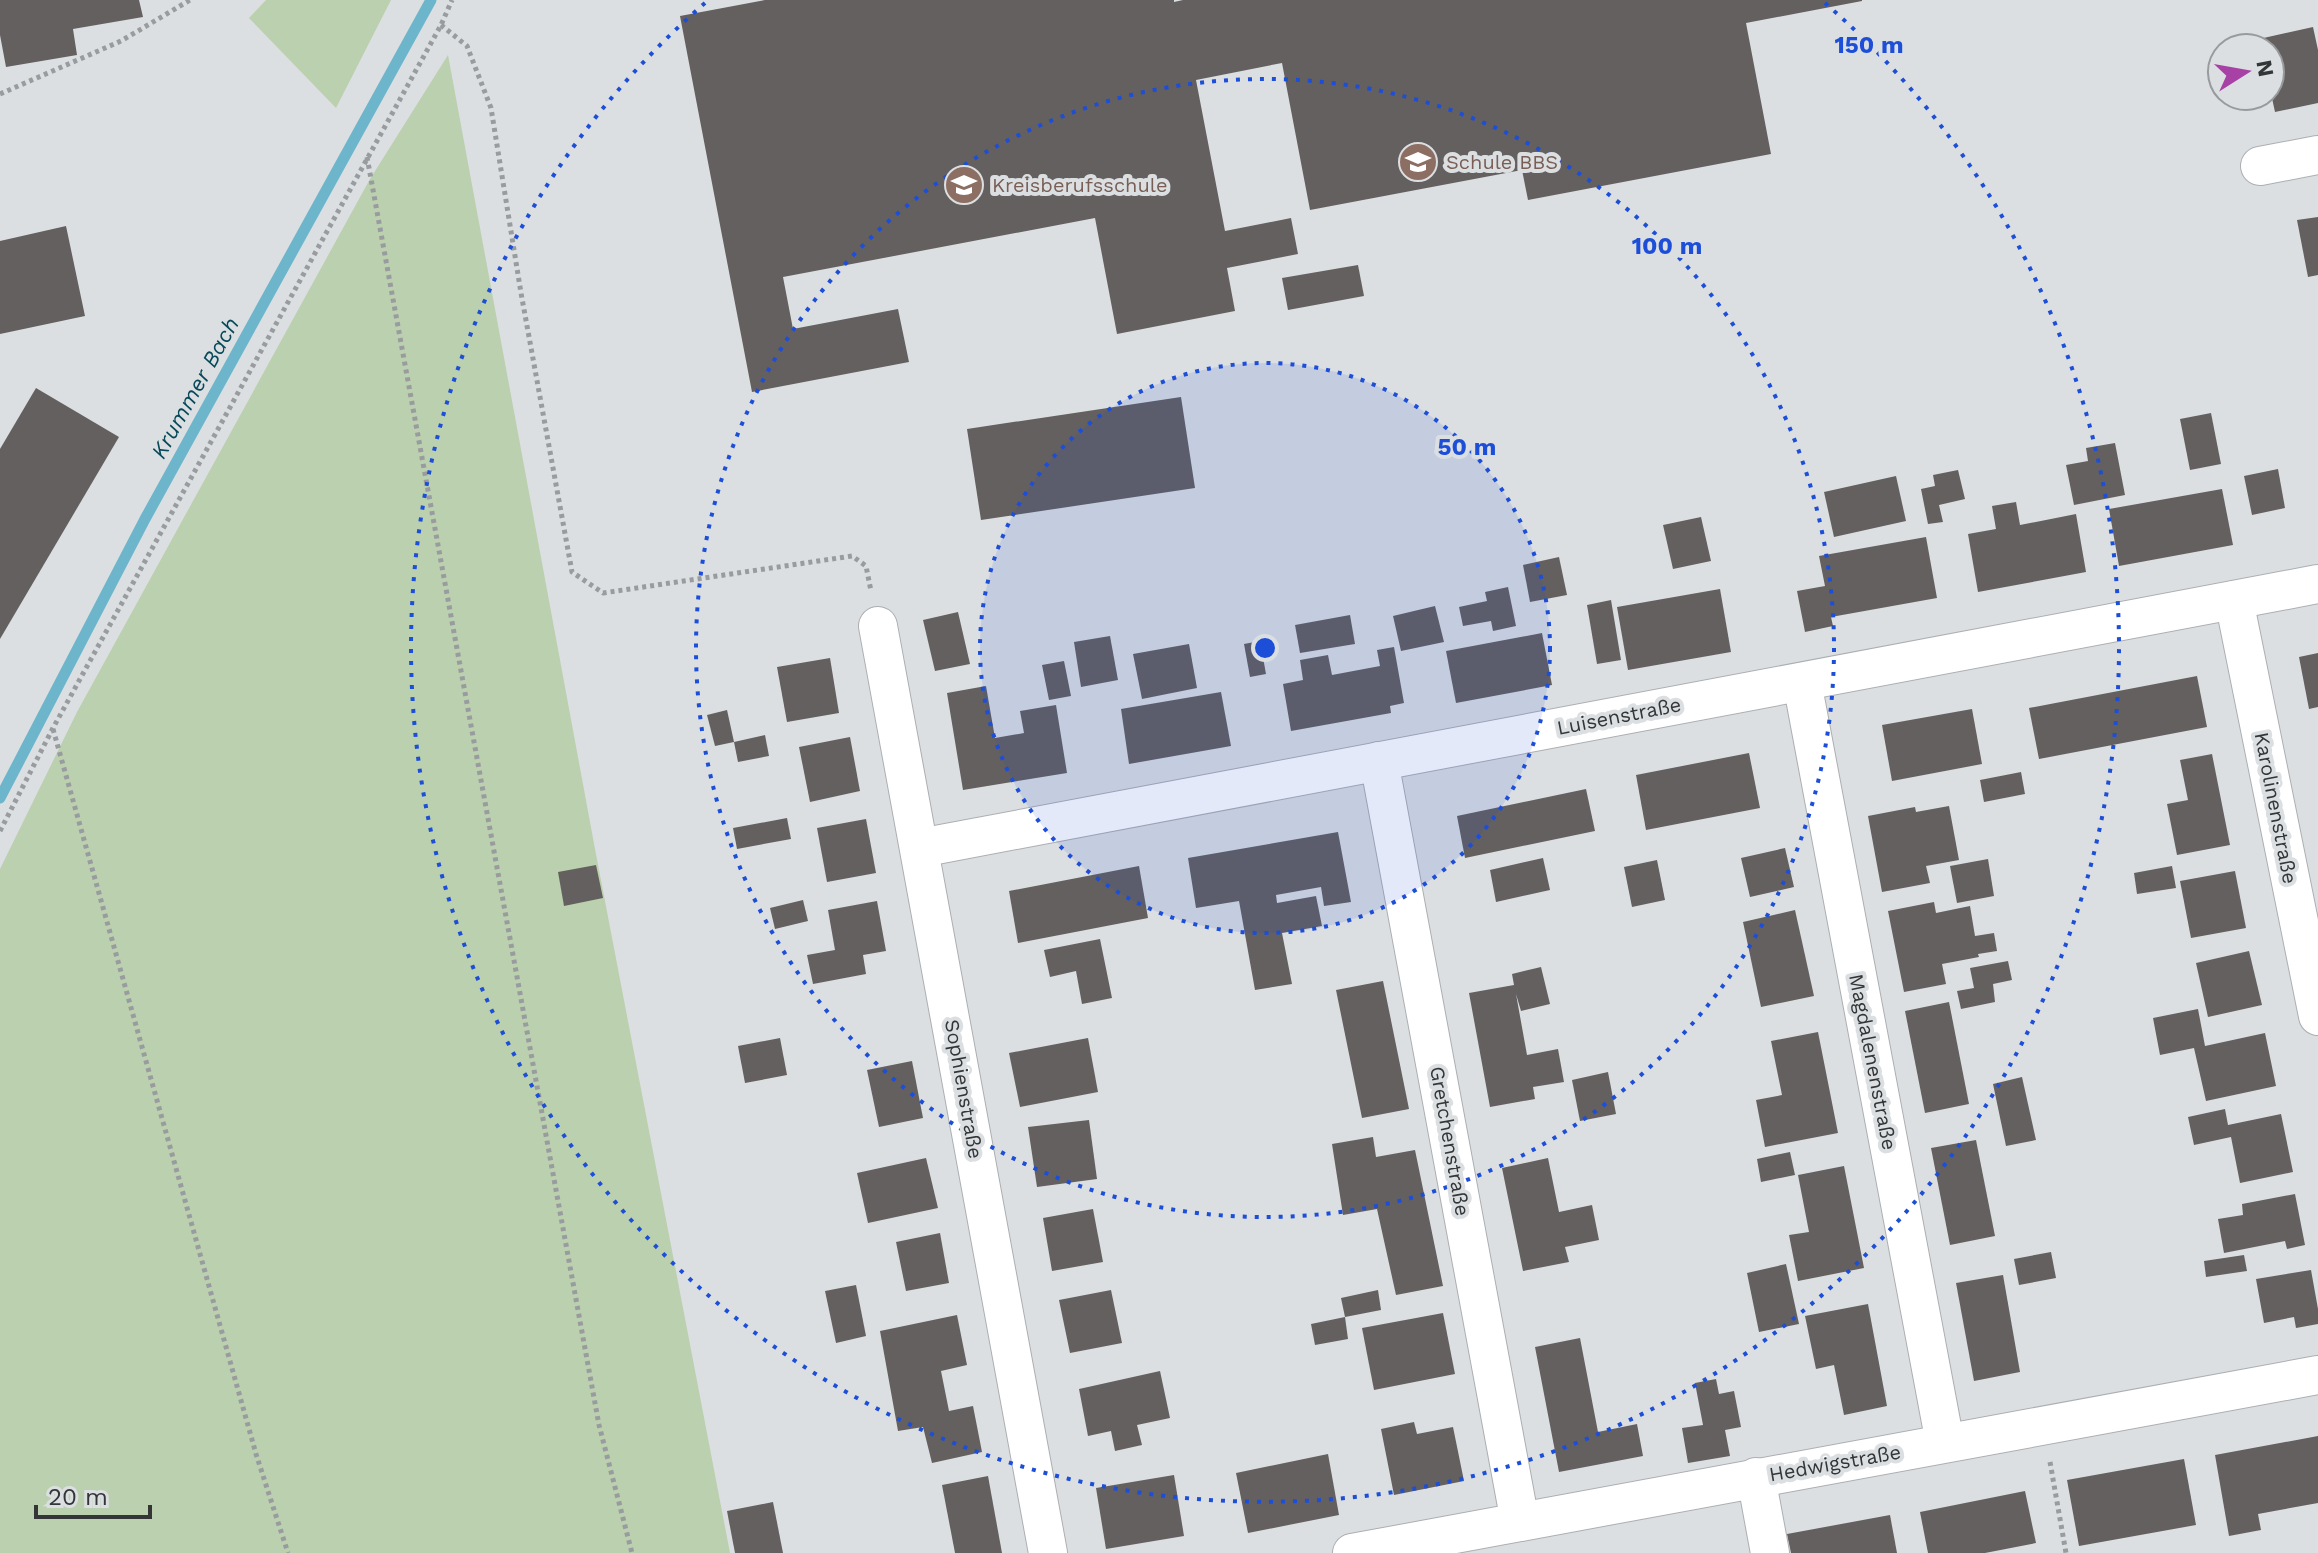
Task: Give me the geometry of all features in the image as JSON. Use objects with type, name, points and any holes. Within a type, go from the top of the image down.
[{"type":"street","points":[[2260,166],[2318,155]]},
{"type":"street","name":"Luisenstraße","points":[[920,848],[2318,584]]},
{"type":"street","name":"Karolinenstraße","points":[[2234,600],[2318,1016]]},
{"type":"street","name":"Sophienstraße","points":[[878,626],[1048,1553]]},
{"type":"street","name":"Magdalenenstraße","points":[[1802,682],[1945,1443]]},
{"type":"street","name":"Gretchenstraße","points":[[1379,761],[1520,1522]]},
{"type":"street","name":"Hedwigstraße","points":[[1352,1553],[2318,1375]]},
{"type":"street","points":[[1756,1477],[1770,1553]]},
{"type":"path","points":[[0,94],[121,41],[190,0]]},
{"type":"path","points":[[0,831],[53,728],[452,0]]},
{"type":"path","points":[[441,25],[467,46],[491,108],[572,572],[603,593],[852,556],[866,566],[878,626]]},
{"type":"path","points":[[367,157],[599,1425],[632,1553]]},
{"type":"path","points":[[53,728],[256,1454],[288,1553]]},
{"type":"path","points":[[2043,1426],[2066,1553]]},
{"type":"green space","points":[[266,0],[391,0],[336,108],[249,18]]},
{"type":"green space","points":[[448,55],[595,849],[730,1553],[0,1553],[0,869],[77,712],[370,179]]},
{"type":"building","points":[[0,0],[139,0],[143,17],[73,29],[77,55],[6,67],[0,35]]},
{"type":"building","name":"Kreisberufsschule","points":[[765,0],[1862,1],[1746,23],[1771,154],[1528,200],[1522,170],[1310,210],[1282,63],[1196,80],[1225,231],[1291,218],[1298,254],[1227,268],[1235,311],[1117,334],[1095,218],[783,277],[793,329],[898,309],[909,362],[752,392],[680,16]]},
{"type":"building","points":[[2313,27],[2318,50],[2318,103],[2286,110],[2286,33]]},
{"type":"building","points":[[2318,217],[2318,275],[2308,277],[2297,220]]},
{"type":"building","points":[[66,226],[85,316],[0,334],[0,241]]},
{"type":"building","points":[[1358,265],[1364,296],[1288,310],[1282,278]]},
{"type":"building","points":[[36,388],[119,437],[0,639],[0,449]]},
{"type":"building","points":[[1181,397],[1195,488],[981,520],[967,429]]},
{"type":"building","points":[[2211,413],[2221,464],[2190,470],[2180,419]]},
{"type":"building","points":[[2115,443],[2125,495],[2074,505],[2066,465],[2088,461],[2086,448]]},
{"type":"building","points":[[2278,469],[2285,508],[2252,515],[2244,476]]},
{"type":"building","points":[[1958,470],[1965,499],[1939,505],[1943,522],[1928,524],[1921,489],[1935,486],[1933,475]]},
{"type":"building","points":[[1896,476],[1906,521],[1834,537],[1824,492]]},
{"type":"building","points":[[2222,489],[2233,545],[2119,566],[2109,509]]},
{"type":"building","points":[[2016,502],[2020,525],[2076,514],[2086,572],[1978,592],[1968,534],[1996,529],[1992,506]]},
{"type":"building","points":[[1701,517],[1711,561],[1673,569],[1663,525]]},
{"type":"building","points":[[1926,537],[1937,598],[1831,617],[1833,626],[1805,632],[1797,591],[1825,586],[1819,556]]},
{"type":"building","points":[[1559,557],[1567,595],[1530,602],[1523,565]]},
{"type":"building","points":[[1508,587],[1516,626],[1493,631],[1491,621],[1463,626],[1459,607],[1487,601],[1485,592]]},
{"type":"building","points":[[1720,589],[1731,652],[1628,670],[1617,607]]},
{"type":"building","points":[[1611,600],[1621,660],[1597,664],[1587,605]]},
{"type":"building","points":[[1435,606],[1444,642],[1401,651],[1393,616]]},
{"type":"building","points":[[958,612],[970,664],[935,671],[923,620]]},
{"type":"building","points":[[1350,615],[1355,644],[1300,653],[1295,625]]},
{"type":"building","points":[[1542,633],[1552,685],[1456,703],[1446,651]]},
{"type":"building","points":[[1110,636],[1118,680],[1081,687],[1074,642]]},
{"type":"building","points":[[1260,641],[1266,674],[1250,677],[1244,644]]},
{"type":"building","points":[[1189,644],[1197,688],[1142,699],[1133,654]]},
{"type":"building","points":[[1394,647],[1404,703],[1390,706],[1391,713],[1291,731],[1283,684],[1303,680],[1300,660],[1328,655],[1332,675],[1380,666],[1377,650]]},
{"type":"building","points":[[2318,653],[2318,707],[2309,709],[2299,657]]},
{"type":"building","points":[[830,658],[839,713],[787,722],[777,667]]},
{"type":"building","points":[[1064,661],[1071,696],[1049,700],[1042,665]]},
{"type":"building","points":[[2197,676],[2207,727],[2039,759],[2029,708]]},
{"type":"building","points":[[986,686],[995,738],[1024,733],[1020,711],[1056,705],[1067,773],[963,790],[947,693]]},
{"type":"building","points":[[1221,692],[1231,746],[1129,764],[1121,709]]},
{"type":"building","points":[[1972,709],[1982,764],[1892,781],[1882,725]]},
{"type":"building","points":[[727,710],[734,742],[715,746],[707,715]]},
{"type":"building","points":[[765,735],[769,756],[738,762],[734,742]]},
{"type":"building","points":[[850,737],[860,791],[810,802],[799,747]]},
{"type":"building","points":[[1749,753],[1760,808],[1646,830],[1636,775]]},
{"type":"building","points":[[2212,754],[2230,845],[2177,855],[2167,804],[2188,800],[2180,760]]},
{"type":"building","points":[[2021,772],[2025,794],[1984,802],[1980,780]]},
{"type":"building","points":[[1586,789],[1595,831],[1465,858],[1457,816]]},
{"type":"building","points":[[1949,806],[1959,860],[1926,866],[1930,883],[1882,892],[1868,816],[1915,807],[1916,812]]},
{"type":"building","points":[[787,818],[791,839],[737,849],[733,828]]},
{"type":"building","points":[[866,819],[876,873],[827,882],[817,828]]},
{"type":"building","points":[[1338,832],[1351,902],[1324,906],[1321,887],[1276,895],[1277,903],[1316,896],[1322,926],[1282,933],[1292,984],[1255,990],[1239,901],[1196,908],[1188,858]]},
{"type":"building","points":[[1785,848],[1794,887],[1750,897],[1741,858]]},
{"type":"building","points":[[1543,858],[1550,890],[1496,902],[1490,870]]},
{"type":"building","points":[[1988,859],[1994,896],[1957,903],[1950,866]]},
{"type":"building","points":[[1657,860],[1665,900],[1632,907],[1624,867]]},
{"type":"building","points":[[596,865],[603,898],[564,906],[558,872]]},
{"type":"building","points":[[1139,866],[1148,918],[1018,943],[1009,891]]},
{"type":"building","points":[[2172,866],[2176,888],[2137,894],[2134,873]]},
{"type":"building","points":[[2235,871],[2246,928],[2191,938],[2180,881]]},
{"type":"building","points":[[803,900],[808,921],[775,929],[770,908]]},
{"type":"building","points":[[877,901],[886,951],[863,955],[866,974],[813,984],[807,955],[835,950],[828,910]]},
{"type":"building","points":[[1934,902],[1936,913],[1970,906],[1975,936],[1994,933],[1997,951],[1942,964],[1946,984],[1904,992],[1888,911]]},
{"type":"building","points":[[1795,910],[1814,996],[1761,1007],[1743,922]]},
{"type":"building","points":[[1100,939],[1112,998],[1082,1004],[1076,971],[1050,977],[1044,950]]},
{"type":"building","points":[[2249,951],[2262,1005],[2208,1017],[2196,963]]},
{"type":"building","points":[[2008,961],[2012,980],[1993,984],[1995,1002],[1961,1009],[1957,991],[1974,988],[1970,968]]},
{"type":"building","points":[[1541,967],[1550,1004],[1521,1011],[1516,994],[1527,1055],[1558,1049],[1564,1082],[1533,1087],[1535,1099],[1490,1107],[1469,993],[1514,985],[1512,974]]},
{"type":"building","points":[[1383,981],[1409,1109],[1362,1118],[1336,990]]},
{"type":"building","points":[[1949,1002],[1969,1104],[1925,1113],[1905,1011]]},
{"type":"building","points":[[2198,1009],[2205,1046],[2265,1033],[2276,1086],[2206,1101],[2194,1048],[2160,1055],[2153,1018]]},
{"type":"building","points":[[1818,1032],[1838,1133],[1765,1147],[1756,1100],[1782,1095],[1771,1041]]},
{"type":"building","points":[[780,1038],[787,1075],[745,1083],[738,1046]]},
{"type":"building","points":[[1088,1038],[1098,1092],[1020,1107],[1009,1053]]},
{"type":"building","points":[[912,1061],[923,1118],[879,1127],[867,1070]]},
{"type":"building","points":[[1608,1072],[1616,1114],[1580,1121],[1572,1080]]},
{"type":"building","points":[[2022,1077],[2036,1140],[2006,1146],[1993,1084]]},
{"type":"building","points":[[2225,1109],[2228,1125],[2281,1114],[2293,1172],[2240,1183],[2231,1137],[2194,1145],[2188,1117]]},
{"type":"building","points":[[1089,1120],[1097,1179],[1037,1187],[1028,1127]]},
{"type":"building","points":[[1373,1137],[1376,1157],[1415,1150],[1443,1286],[1396,1295],[1377,1209],[1343,1215],[1332,1144]]},
{"type":"building","points":[[1976,1140],[1995,1236],[1950,1245],[1931,1148]]},
{"type":"building","points":[[1790,1152],[1795,1175],[1761,1182],[1757,1159]]},
{"type":"building","points":[[926,1158],[938,1208],[868,1223],[857,1173]]},
{"type":"building","points":[[1548,1158],[1559,1212],[1592,1205],[1599,1240],[1565,1247],[1569,1262],[1523,1271],[1502,1168]]},
{"type":"building","points":[[1844,1166],[1864,1268],[1798,1281],[1789,1235],[1809,1232],[1798,1175]]},
{"type":"building","points":[[2295,1194],[2305,1245],[2287,1249],[2285,1241],[2224,1253],[2218,1219],[2243,1215],[2242,1204]]},
{"type":"building","points":[[1093,1209],[1103,1262],[1052,1271],[1043,1218]]},
{"type":"building","points":[[940,1233],[949,1283],[906,1291],[896,1242]]},
{"type":"building","points":[[2051,1252],[2056,1278],[2019,1285],[2014,1259]]},
{"type":"building","points":[[2244,1255],[2247,1271],[2206,1277],[2204,1261]]},
{"type":"building","points":[[1786,1264],[1799,1324],[1759,1332],[1747,1273]]},
{"type":"building","points":[[2311,1270],[2318,1324],[2296,1328],[2294,1317],[2264,1323],[2256,1279]]},
{"type":"building","points":[[2003,1275],[2020,1372],[1974,1381],[1956,1283]]},
{"type":"building","points":[[856,1285],[866,1336],[836,1343],[825,1291]]},
{"type":"building","points":[[1111,1290],[1122,1343],[1070,1353],[1059,1300]]},
{"type":"building","points":[[1378,1290],[1381,1310],[1345,1317],[1341,1298]]},
{"type":"building","points":[[1868,1304],[1887,1406],[1844,1415],[1834,1365],[1816,1369],[1805,1316]]},
{"type":"building","points":[[1443,1313],[1455,1374],[1374,1390],[1362,1328]]},
{"type":"building","points":[[957,1315],[967,1365],[941,1371],[949,1411],[973,1406],[982,1452],[932,1463],[923,1427],[898,1431],[880,1331]]},
{"type":"building","points":[[1345,1317],[1348,1339],[1315,1345],[1311,1324]]},
{"type":"building","points":[[1580,1338],[1598,1432],[1637,1424],[1643,1456],[1559,1472],[1535,1347]]},
{"type":"building","points":[[1160,1371],[1170,1418],[1137,1425],[1142,1445],[1115,1451],[1111,1431],[1088,1436],[1079,1389]]},
{"type":"building","points":[[1716,1379],[1719,1394],[1734,1391],[1741,1427],[1725,1430],[1730,1456],[1688,1463],[1682,1428],[1703,1425],[1695,1383]]},
{"type":"building","points":[[1414,1422],[1417,1434],[1453,1427],[1464,1481],[1394,1495],[1381,1429]]},
{"type":"building","points":[[2318,1436],[2318,1503],[2258,1514],[2261,1530],[2229,1536],[2215,1455]]},
{"type":"building","points":[[1328,1454],[1339,1515],[1248,1533],[1236,1473]]},
{"type":"building","points":[[2184,1459],[2196,1525],[2079,1546],[2067,1480]]},
{"type":"building","points":[[1174,1475],[1184,1536],[1106,1549],[1096,1488]]},
{"type":"building","points":[[988,1476],[1002,1553],[955,1553],[942,1485]]},
{"type":"building","points":[[2025,1491],[2036,1543],[1985,1553],[1928,1553],[1920,1512]]},
{"type":"building","points":[[773,1502],[783,1553],[735,1553],[727,1511]]},
{"type":"building","points":[[1890,1515],[1897,1553],[1791,1553],[1787,1534]]},
{"type":"waterway","name":"Krummer Bach","points":[[0,798],[145,519],[431,0]]},
{"type":"place","name":"Schule BBS","points":[[1418,162]]},
{"type":"place","name":"Kreisberufsschule","points":[[964,185]]}]
